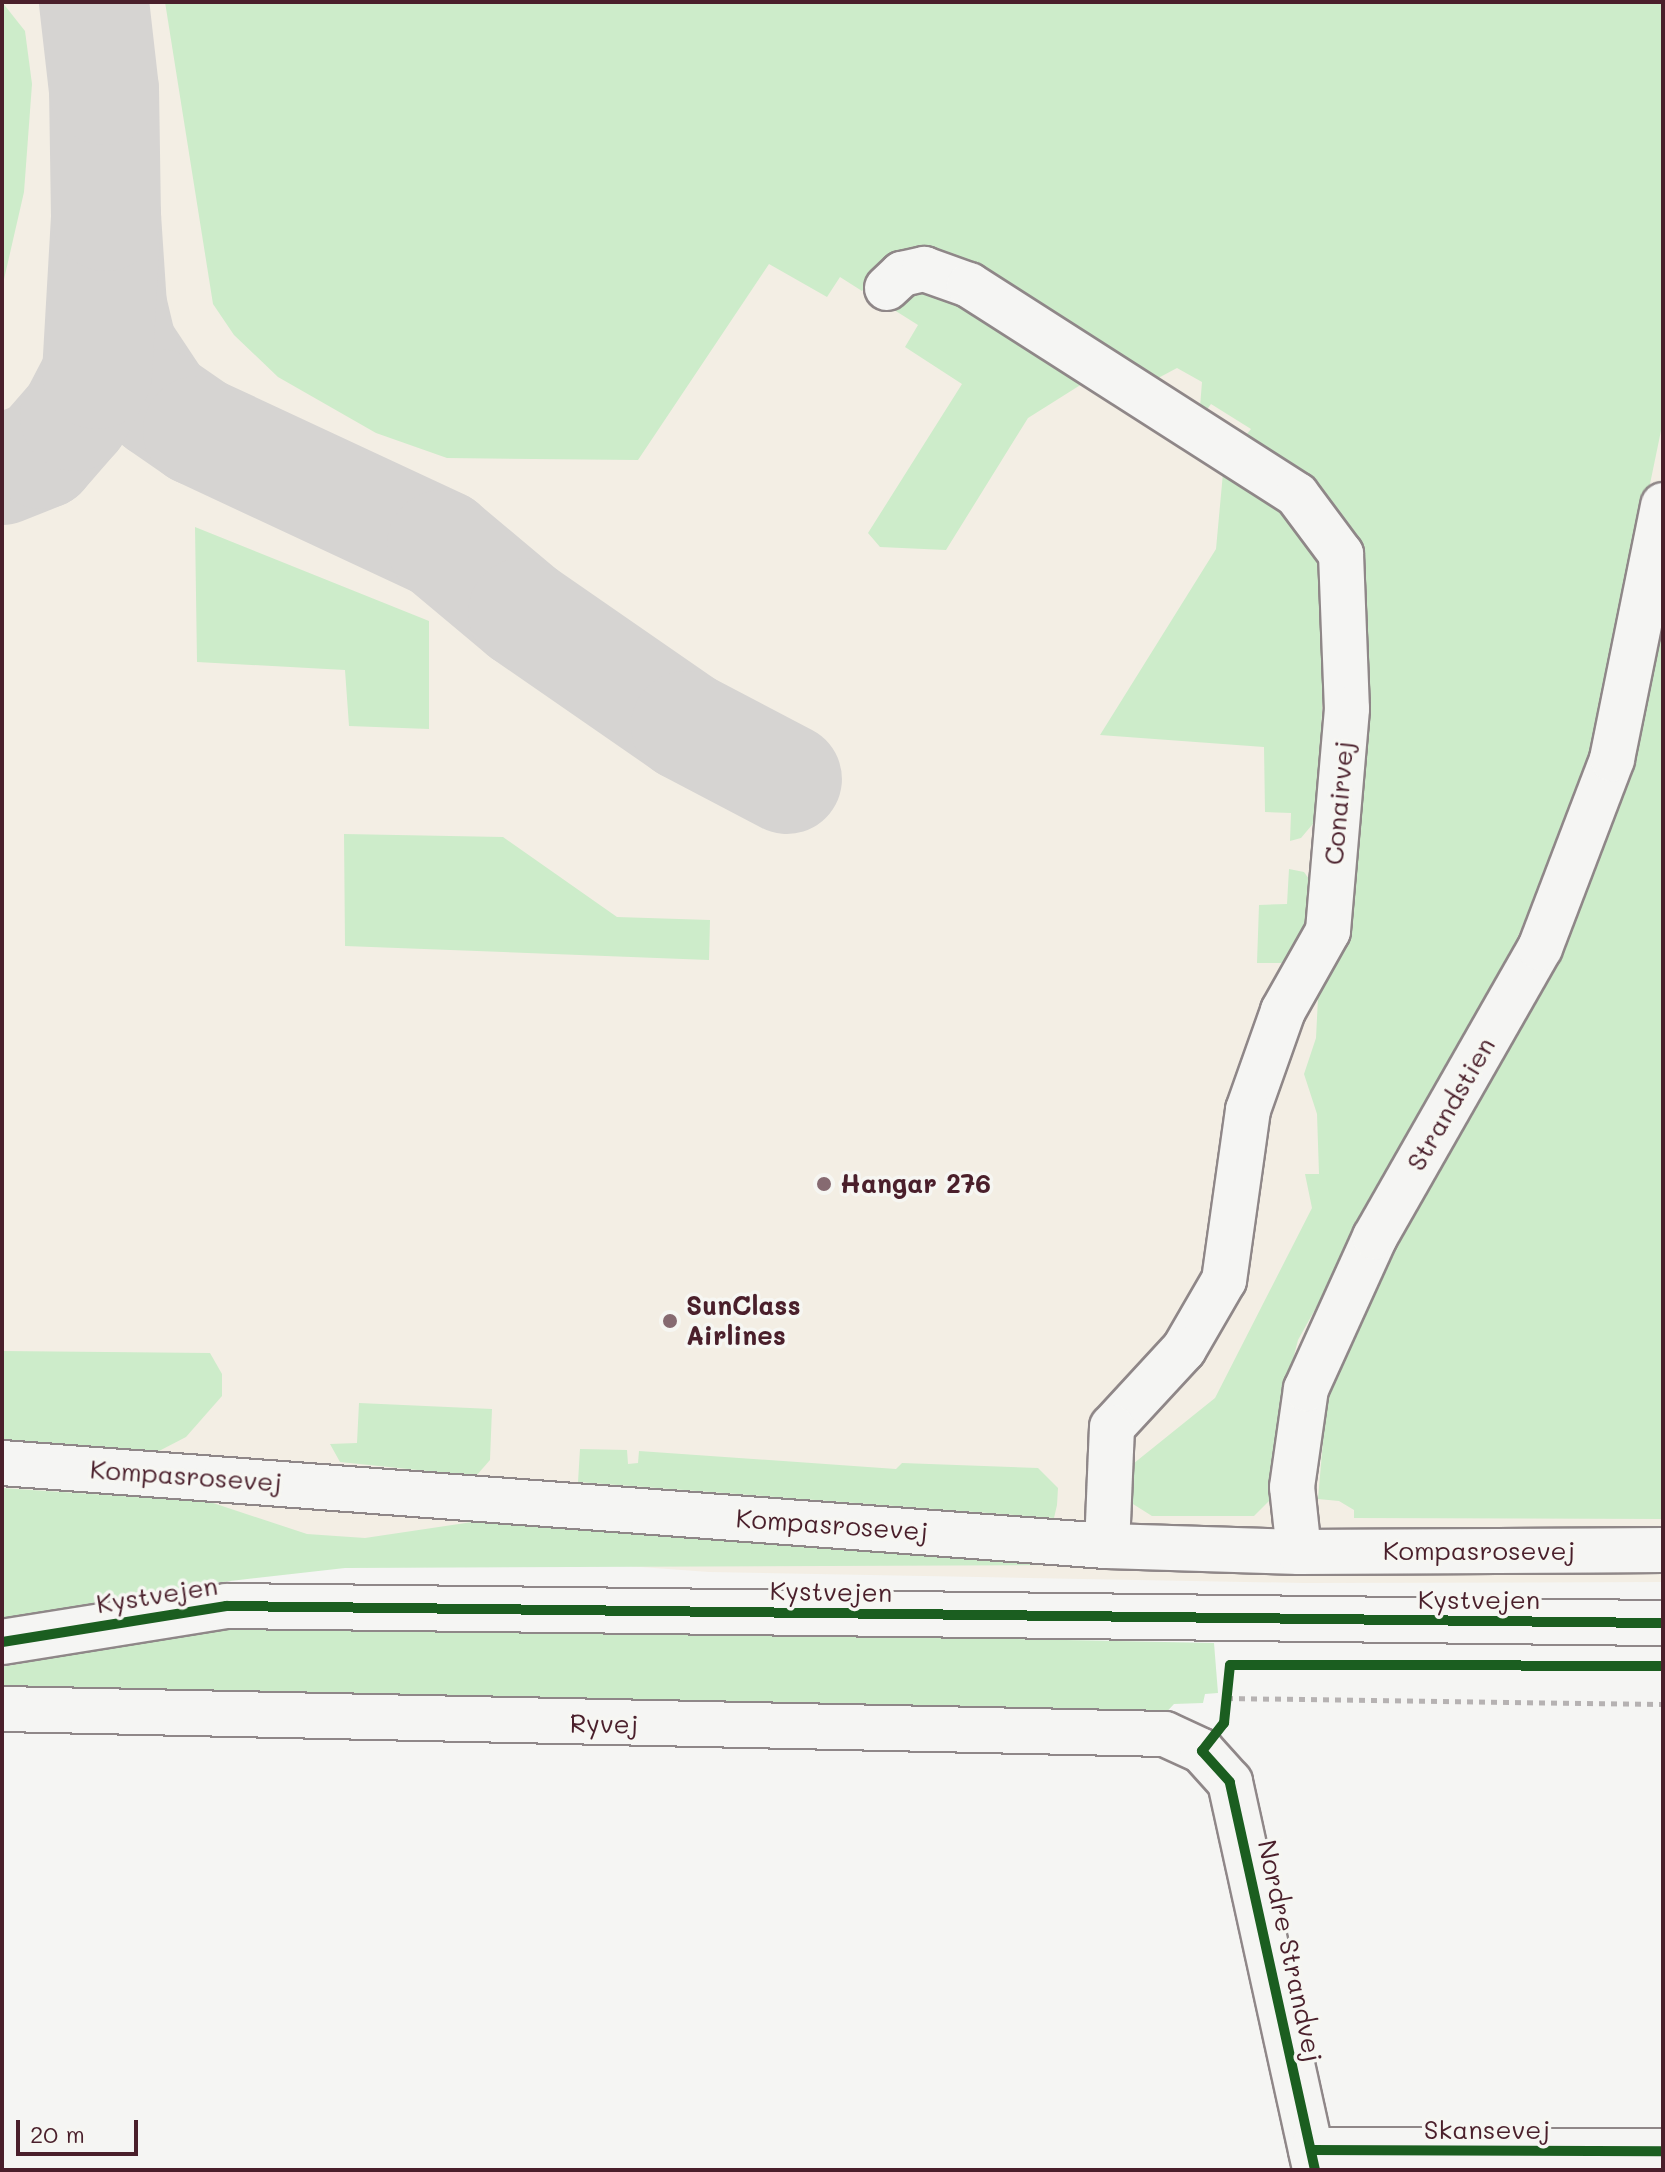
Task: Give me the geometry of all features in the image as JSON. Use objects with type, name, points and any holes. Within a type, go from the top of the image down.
[{"type":"street","name":"Conairvej","points":[[887,288],[902,274],[924,269],[969,285],[1297,495],[1341,554],[1347,709],[1328,931],[1283,1011],[1248,1110],[1224,1280],[1184,1349],[1112,1427],[1107,1546]]},
{"type":"street","name":"Strandstien","points":[[1299,1552],[1292,1487],[1306,1389],[1375,1237],[1540,948],[1612,759],[1647,650],[1663,505]]},
{"type":"street","name":"Kompasrosevej","points":[[2,1463],[1107,1546],[1299,1552],[1663,1550]]},
{"type":"street","name":"Kystvejen","points":[[2,1642],[226,1606],[1663,1623]]},
{"type":"street","name":"Ryvej","points":[[2,1709],[1165,1734],[1202,1751]]},
{"type":"street","name":"Nordre Strandvej","points":[[1202,1751],[1230,1782],[1313,2160]]},
{"type":"street","name":"Skansevej","points":[[1313,2160],[1663,2151]]},
{"type":"path","points":[[1202,1751],[1224,1723],[1227,1692],[1663,1704]]},
{"type":"shaded area","points":[[2,2],[1663,2],[1663,1582],[1304,1583],[709,1572],[2,1520]]},
{"type":"green space","points":[[2,2],[25,31],[32,84],[24,192],[2,288]]},
{"type":"green space","points":[[165,2],[1663,2],[1663,421],[1604,707],[1575,804],[1502,973],[1298,1340],[1284,1395],[1277,1493],[1254,1516],[1152,1516],[1125,1499],[1118,1476],[1215,1398],[1312,1208],[1305,1174],[1319,1174],[1317,1114],[1304,1074],[1316,1038],[1319,978],[1339,961],[1349,919],[1356,545],[1348,525],[1329,505],[1242,440],[1251,429],[1211,404],[1206,411],[1200,407],[1202,382],[1177,368],[1147,384],[973,275],[877,274],[862,291],[840,277],[827,297],[769,264],[638,460],[447,458],[376,433],[278,377],[234,335],[213,304]]},
{"type":"green space","points":[[933,286],[1082,384],[1028,418],[946,550],[880,547],[868,533],[962,384],[905,347],[918,325],[891,308],[908,291]]},
{"type":"green space","points":[[1223,473],[1298,514],[1317,538],[1328,583],[1317,819],[1301,838],[1290,841],[1291,813],[1265,812],[1264,747],[1100,735],[1216,549]]},
{"type":"green space","points":[[195,527],[429,621],[429,729],[349,726],[345,670],[197,662]]},
{"type":"green space","points":[[1663,620],[1663,1519],[1354,1518],[1354,1510],[1339,1501],[1318,1499],[1326,1406],[1347,1340],[1577,912],[1631,777]]},
{"type":"green space","points":[[344,834],[503,837],[617,917],[710,920],[709,960],[345,946]]},
{"type":"green space","points":[[1289,869],[1304,872],[1318,892],[1315,934],[1287,963],[1257,963],[1259,905],[1287,904]]},
{"type":"green space","points":[[2,1351],[210,1353],[222,1374],[222,1396],[186,1437],[159,1451],[2,1440]]},
{"type":"green space","points":[[359,1403],[492,1409],[490,1460],[476,1476],[340,1462],[330,1444],[357,1443]]},
{"type":"green space","points":[[580,1449],[627,1450],[628,1464],[638,1463],[639,1451],[896,1469],[902,1463],[1038,1468],[1058,1488],[1057,1505],[1054,1518],[578,1482]]},
{"type":"green space","points":[[2,1488],[210,1502],[307,1534],[365,1538],[479,1521],[1060,1565],[345,1568],[213,1583],[2,1618]]},
{"type":"green space","points":[[371,1626],[1214,1643],[1218,1693],[1205,1694],[1203,1703],[1174,1704],[1160,1719],[2,1694],[2,1667],[215,1628]]},
{"type":"taxiway","points":[[2,470],[42,454],[75,416],[97,374],[106,216],[104,90],[94,2]]},
{"type":"taxiway","points":[[106,216],[112,306],[122,348],[159,404],[198,431],[442,545],[523,613],[686,726],[787,779]]},
{"type":"cycle path","points":[[2,1642],[226,1606],[1663,1623]]},
{"type":"cycle path","points":[[1315,2170],[1230,1782],[1202,1751],[1224,1723],[1230,1665],[1663,1666]]},
{"type":"cycle path","points":[[1311,2150],[1663,2151]]},
{"type":"place","name":"Hangar 276","points":[[824,1184]]},
{"type":"place","name":"SunClass Airlines","points":[[670,1321]]}]
